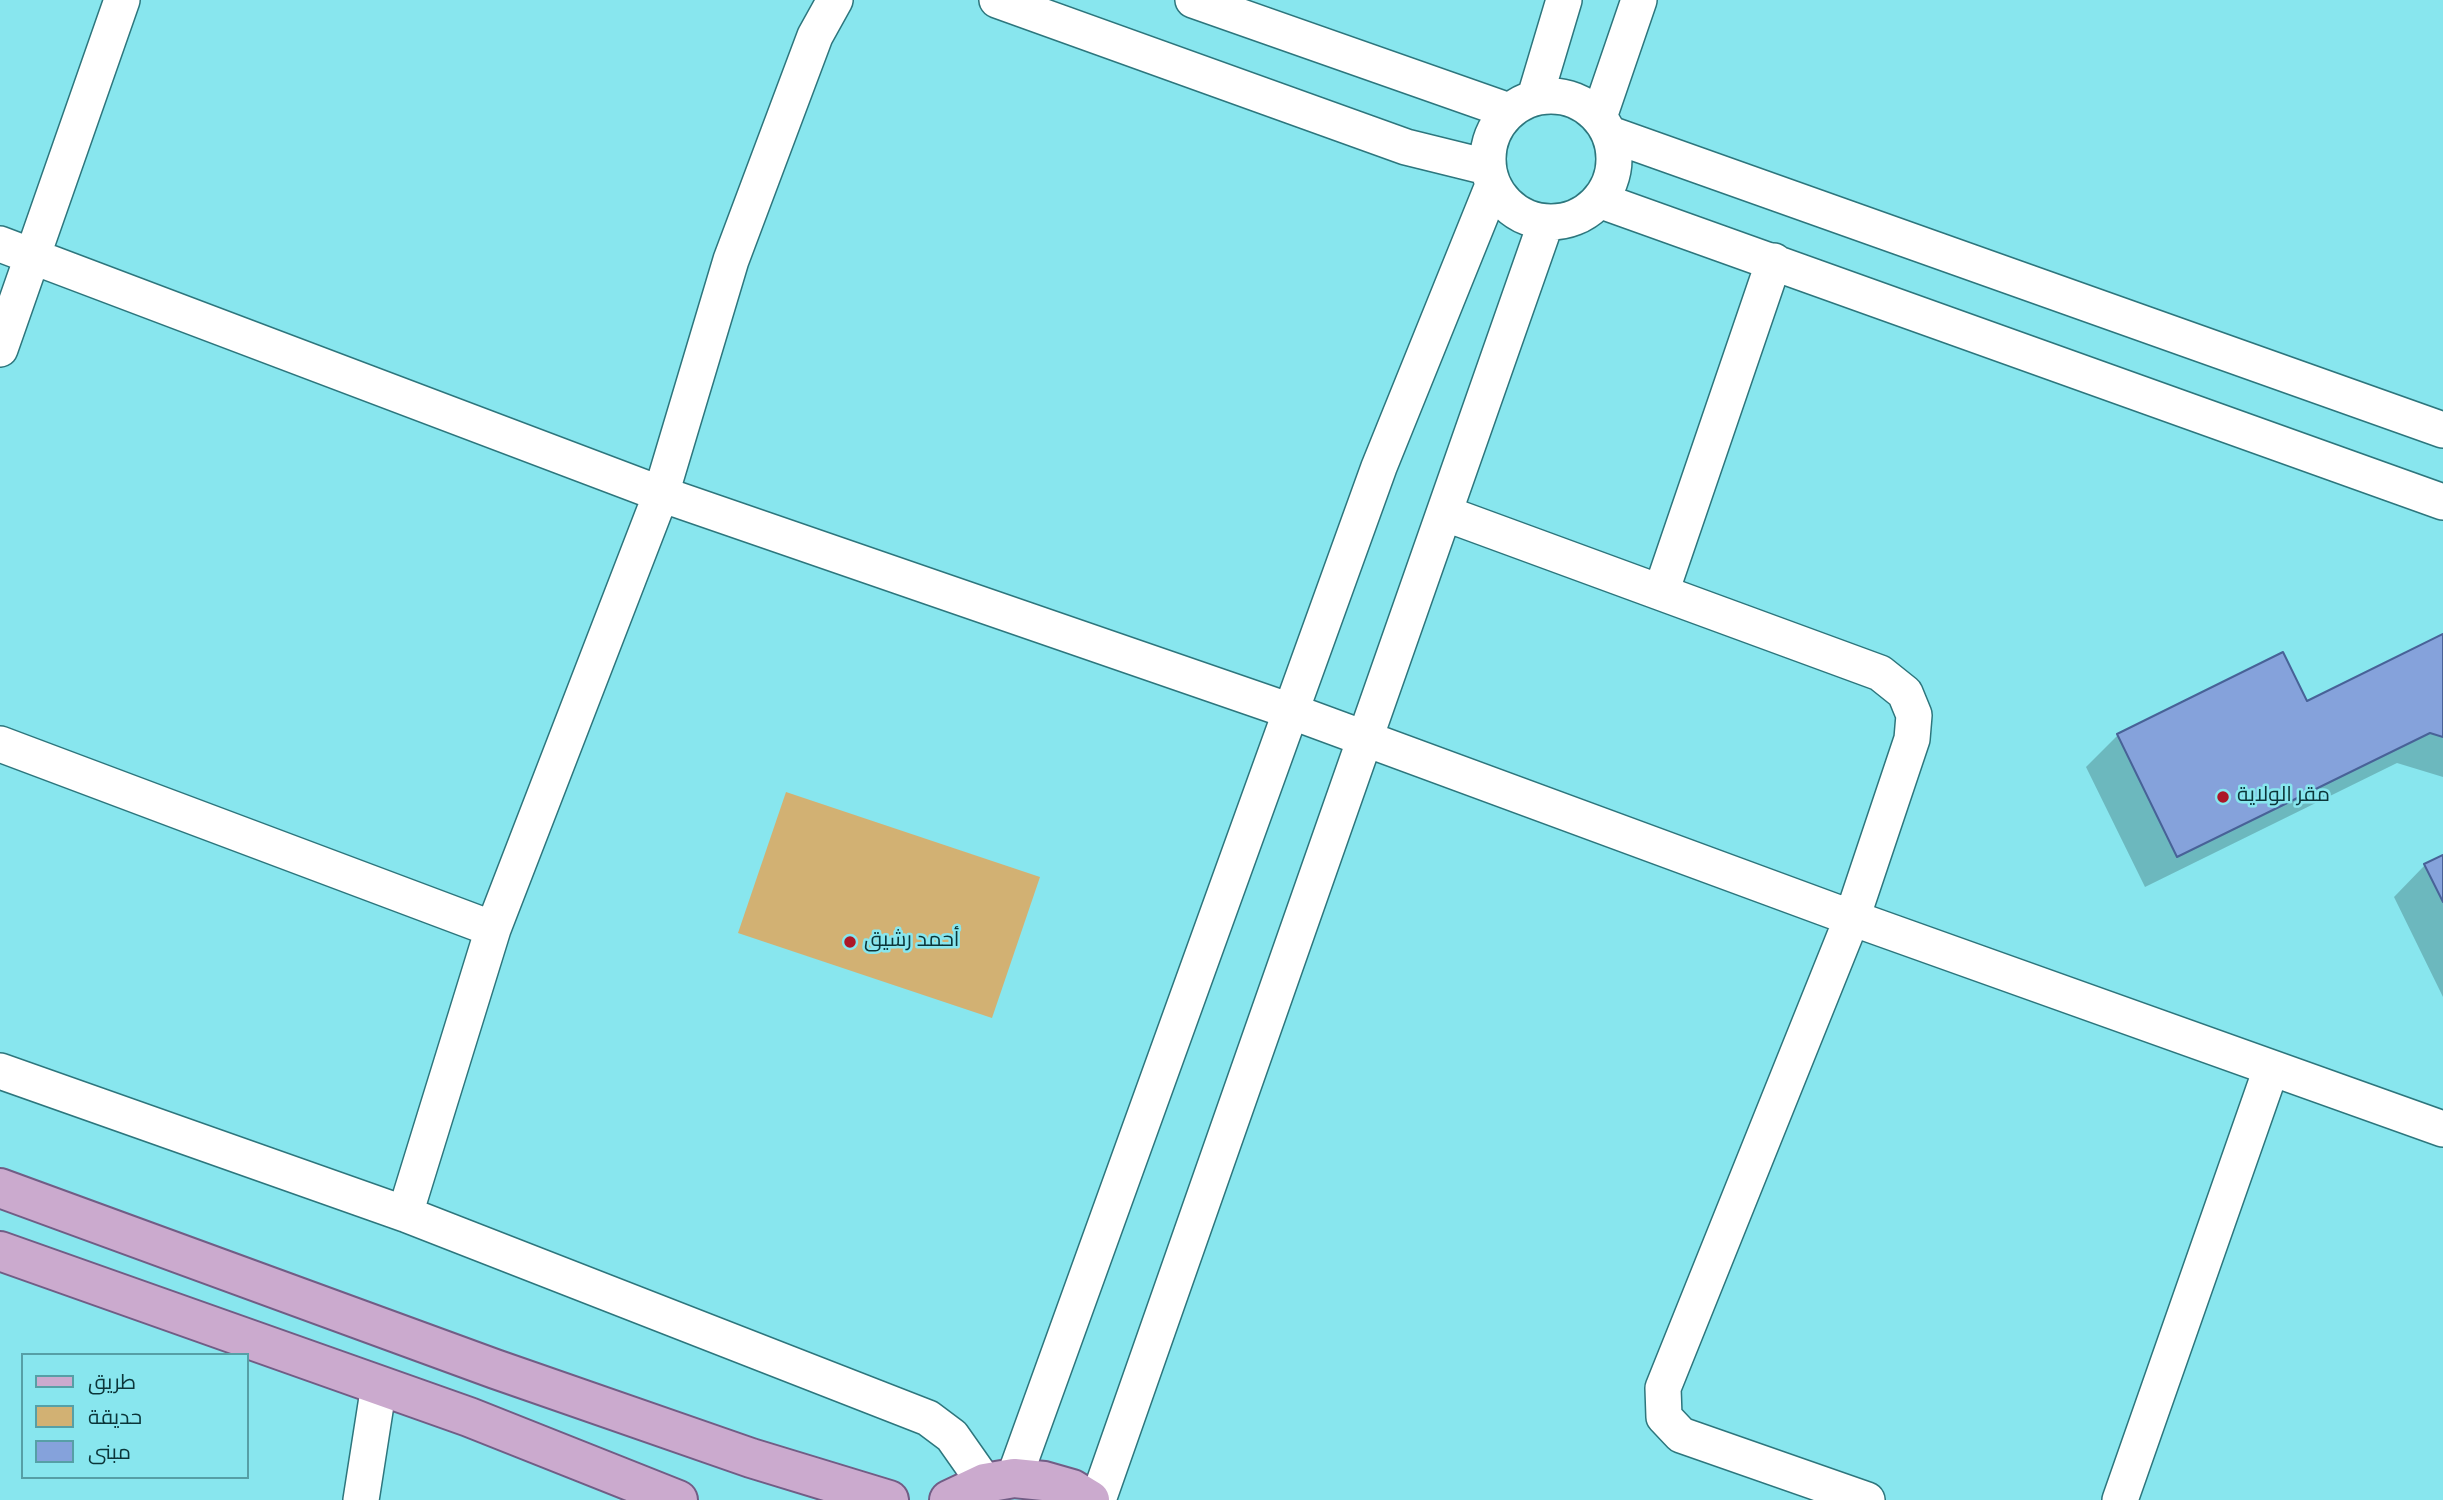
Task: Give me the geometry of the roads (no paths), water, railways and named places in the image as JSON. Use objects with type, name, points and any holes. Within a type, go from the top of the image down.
[{"type":"main road","points":[[0,1188],[508,1373],[751,1458],[889,1500]]},
{"type":"main road","points":[[0,1251],[469,1417],[678,1500]]},
{"type":"main road","points":[[949,1500],[1000,1481],[1044,1481],[1072,1489],[1090,1500]]},
{"type":"street","points":[[0,349],[122,0]]},
{"type":"street","points":[[405,1214],[493,929],[661,494],[731,260],[815,36],[835,0]]},
{"type":"street","points":[[997,0],[1490,176]]},
{"type":"street","points":[[1193,0],[1522,104],[1558,96],[1581,103],[1604,126],[2443,430]]},
{"type":"street","points":[[1564,0],[1522,104],[1496,127],[1488,146],[1490,176],[1505,204],[1524,217],[1546,222],[1575,218],[1600,200],[1611,180],[1615,157],[1604,126],[1639,0]]},
{"type":"street","points":[[0,1071],[405,1214],[928,1418],[952,1436],[1000,1481],[1293,712],[1379,467],[1490,176]]},
{"type":"street","points":[[1600,200],[2443,502]]},
{"type":"street","points":[[1098,1500],[1546,222]]},
{"type":"street","points":[[0,243],[661,494],[1367,738],[1852,918],[2443,1129]]},
{"type":"street","points":[[1661,592],[1774,261]]},
{"type":"street","points":[[1444,513],[1880,673],[1905,693],[1914,715],[1912,738],[1852,918],[1663,1388],[1664,1417],[1681,1435],[1867,1500]]},
{"type":"street","points":[[0,744],[493,929]]},
{"type":"street","points":[[2120,1500],[2271,1069]]},
{"type":"street","points":[[361,1500],[379,1385]]},
{"type":"place","name":"مقر الولاية","points":[[2223,797]]},
{"type":"place","name":"أحمد رشيق","points":[[850,942]]}]
